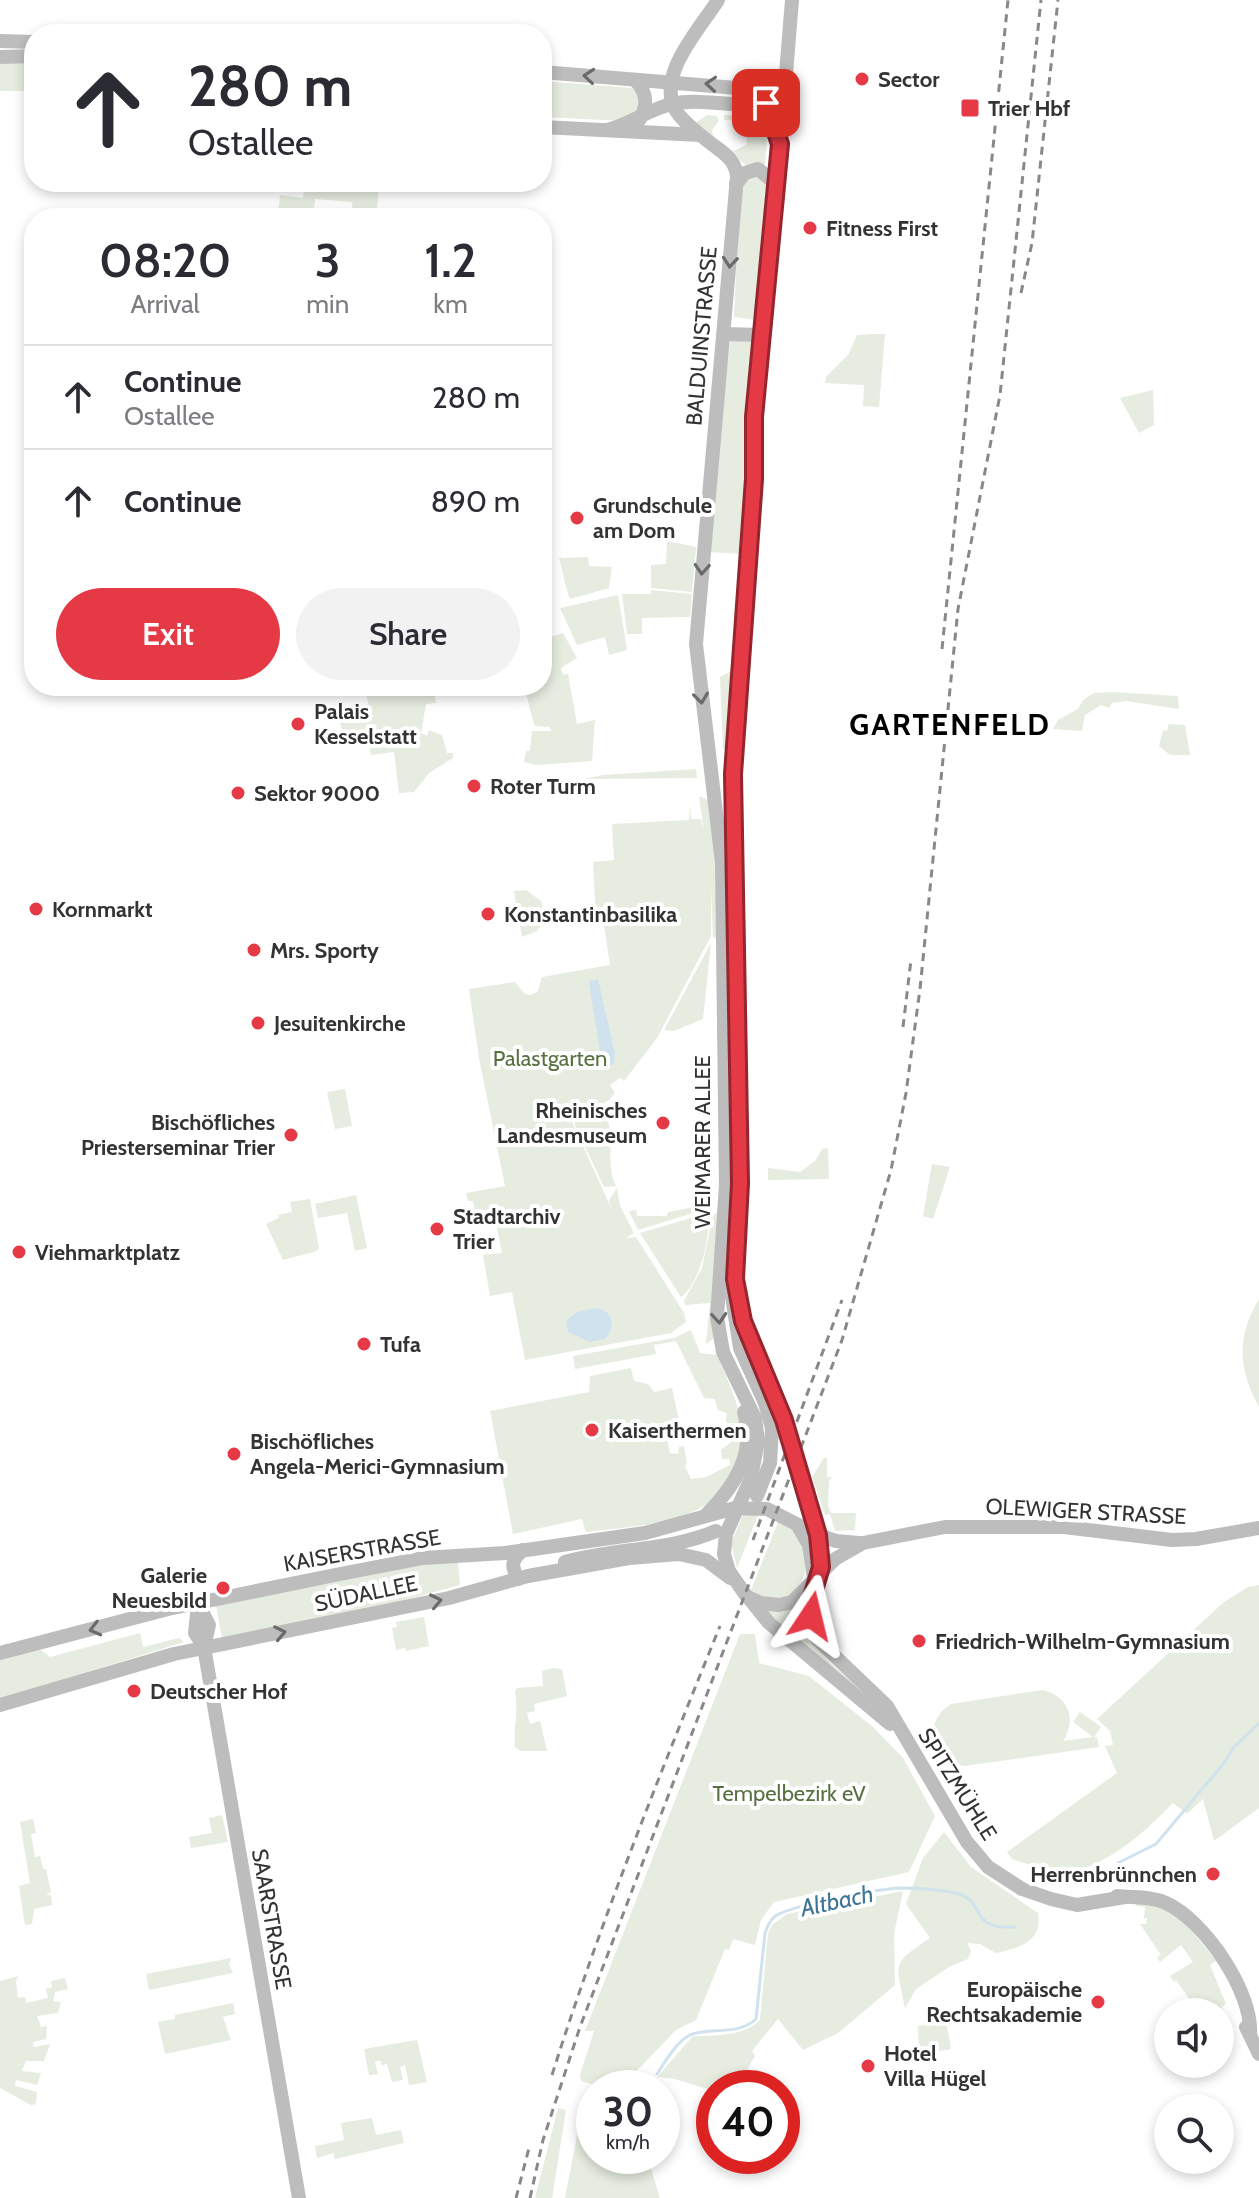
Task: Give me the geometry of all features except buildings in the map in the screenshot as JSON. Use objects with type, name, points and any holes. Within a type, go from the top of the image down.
[{"type":"main road","points":[[718,0],[678,63],[671,83],[679,115],[734,162],[736,184]]},
{"type":"main road","points":[[756,1502],[770,1463],[772,1428],[735,1330],[732,1297],[740,1183],[733,774],[761,335],[772,247],[792,0]]},
{"type":"main road","points":[[0,41],[24,42]]},
{"type":"main road","points":[[0,57],[24,56]]},
{"type":"main road","points":[[552,73],[784,92]]},
{"type":"main road","points":[[636,81],[646,100],[646,109],[640,119]]},
{"type":"main road","points":[[750,87],[759,92],[766,103],[780,144]]},
{"type":"main road","points":[[607,130],[674,103],[751,105],[766,103],[784,92]]},
{"type":"main road","points":[[552,127],[700,135]]},
{"type":"main road","points":[[736,184],[745,173],[758,169],[776,184]]},
{"type":"main road","name":"BALDUINSTRASSE","points":[[709,765],[696,644],[736,184]]},
{"type":"main road","points":[[724,334],[761,335]]},
{"type":"main road","name":"WEIMARER ALLEE","points":[[709,765],[722,863],[724,940],[726,1185],[717,1317],[723,1352],[755,1418],[758,1441],[751,1478],[735,1508]]},
{"type":"main road","name":"SPITZMÜHLE","points":[[735,1279],[743,1321],[772,1392],[818,1535],[821,1561],[811,1609],[817,1639],[881,1699],[979,1858],[1022,1889],[1066,1901],[1077,1896],[1149,1898],[1177,1909],[1200,1930],[1236,1981],[1251,2021],[1250,2034],[1259,2054]]},
{"type":"main road","points":[[707,1514],[734,1486],[744,1461],[747,1439],[746,1419],[723,1352]]},
{"type":"main road","points":[[736,1585],[724,1554],[726,1534],[735,1508],[756,1502],[818,1535],[836,1541],[863,1543]]},
{"type":"main road","name":"KAISERSTRASSE","points":[[0,1653],[198,1604],[423,1558],[549,1547],[661,1530],[735,1508]]},
{"type":"main road","points":[[792,1521],[809,1545],[816,1582]]},
{"type":"main road","name":"OLEWIGER STRASSE","points":[[863,1543],[966,1526],[1064,1527],[1172,1540],[1223,1536],[1259,1528]]},
{"type":"main road","points":[[557,1568],[616,1550],[685,1541],[716,1531]]},
{"type":"main road","points":[[557,1568],[679,1554],[706,1560],[747,1597],[765,1604],[784,1605],[816,1582],[835,1559],[863,1543]]},
{"type":"main road","points":[[549,1547],[557,1568]]},
{"type":"main road","points":[[523,1550],[514,1557],[512,1565],[523,1578]]},
{"type":"main road","name":"SÜDALLEE","points":[[0,1705],[204,1647],[449,1598],[557,1568]]},
{"type":"main road","name":"SPITZMÜHLE","points":[[747,1597],[769,1623],[899,1730]]},
{"type":"main road","name":"SAARSTRASSE","points":[[198,1604],[209,1625],[204,1647],[299,2198]]},
{"type":"green space","points":[[24,61],[24,91],[0,91],[0,62]]},
{"type":"green space","points":[[552,82],[632,88],[639,96],[638,110],[625,121],[552,117]]},
{"type":"green space","points":[[707,115],[717,116],[719,121],[712,130],[713,136],[733,151],[746,145],[748,131],[737,120],[724,120],[724,115],[769,117],[765,165],[747,166],[694,124]]},
{"type":"green space","points":[[753,173],[769,186],[770,195],[757,320],[734,317],[740,187]]},
{"type":"green space","points":[[304,192],[378,192],[377,208],[352,208],[352,202],[315,199],[314,208],[279,208],[280,195],[303,198]]},
{"type":"green space","points":[[885,334],[879,407],[863,406],[864,385],[825,383],[826,377],[848,355],[857,335]]},
{"type":"green space","points":[[731,336],[755,339],[744,554],[709,552]]},
{"type":"green space","points":[[1153,390],[1154,425],[1139,433],[1120,398]]},
{"type":"green space","points":[[667,541],[696,547],[692,592],[651,588],[651,565],[666,564]]},
{"type":"green space","points":[[588,557],[589,566],[612,567],[609,588],[570,599],[559,558]]},
{"type":"green space","points":[[651,590],[692,594],[690,617],[642,618],[642,634],[627,634],[622,594],[651,594]]},
{"type":"green space","points":[[618,595],[627,650],[609,655],[605,637],[577,645],[560,608]]},
{"type":"green space","points":[[563,633],[577,658],[561,668],[563,675],[568,674],[577,724],[595,720],[592,761],[537,765],[524,762],[526,751],[530,751],[532,731],[551,731],[550,727],[535,726],[526,696],[552,696],[552,637]]},
{"type":"green space","points":[[735,669],[728,749],[723,749],[720,677]]},
{"type":"green space","points":[[1094,693],[1178,696],[1179,709],[1126,701],[1112,703],[1109,708],[1101,705],[1085,715],[1082,731],[1053,729],[1058,720],[1078,709],[1083,700]]},
{"type":"green space","points":[[367,696],[435,696],[436,703],[426,704],[421,733],[427,736],[429,730],[442,735],[447,753],[453,753],[453,758],[429,773],[414,792],[399,793],[394,752],[371,755],[369,744],[345,747],[339,717],[347,716],[346,707],[368,704]]},
{"type":"green space","points":[[1169,724],[1185,725],[1190,755],[1170,755],[1159,746],[1163,730],[1167,731]]},
{"type":"green space","points":[[696,769],[697,778],[585,779],[603,775]]},
{"type":"green space","name":"Palastgarten","points":[[699,796],[708,800],[717,850],[719,936],[713,938],[711,886],[711,936],[657,1038],[624,1081],[620,1078],[610,1085],[615,1093],[609,1100],[572,1122],[613,1212],[609,1200],[617,1188],[620,1206],[634,1233],[626,1238],[636,1237],[684,1313],[686,1322],[671,1333],[525,1360],[512,1292],[490,1296],[483,1255],[502,1253],[496,1223],[478,1227],[473,1201],[468,1201],[466,1193],[505,1186],[479,1058],[469,989],[515,982],[525,994],[531,995],[538,991],[542,977],[610,965],[603,919],[596,920],[593,862],[614,860],[612,824],[689,820],[690,804],[691,819],[701,819],[704,833]]},
{"type":"green space","points":[[526,890],[541,901],[545,919],[537,931],[522,937],[519,919],[523,913],[517,910],[514,891]]},
{"type":"green space","points":[[711,943],[703,1019],[674,1031],[664,1030]]},
{"type":"green space","points":[[345,1089],[352,1126],[335,1129],[327,1092]]},
{"type":"green space","points":[[595,1110],[598,1115],[605,1115],[608,1123],[611,1167],[616,1186],[604,1187],[574,1123]]},
{"type":"green space","points":[[828,1148],[829,1179],[768,1180],[768,1168],[800,1172],[815,1161],[822,1149]]},
{"type":"green space","points":[[932,1164],[950,1167],[933,1219],[923,1216]]},
{"type":"green space","points":[[356,1195],[367,1248],[355,1251],[347,1213],[318,1218],[315,1204]]},
{"type":"green space","points":[[310,1199],[319,1248],[283,1260],[266,1224],[279,1218],[278,1215],[292,1212],[290,1202]]},
{"type":"green space","points":[[705,1205],[706,1209],[638,1230],[629,1211],[636,1210],[637,1216],[667,1216],[668,1212]]},
{"type":"green space","points":[[708,1213],[703,1258],[694,1281],[681,1297],[640,1233]]},
{"type":"green space","points":[[717,1213],[714,1338],[706,1344],[710,1303],[685,1305],[684,1301],[702,1268],[713,1215]]},
{"type":"green space","points":[[1259,1299],[1259,1407],[1247,1379],[1242,1353],[1246,1327]]},
{"type":"green space","points":[[691,1330],[700,1353],[717,1355],[738,1407],[741,1425],[739,1457],[730,1482],[713,1499],[692,1512],[668,1520],[586,1532],[582,1519],[513,1534],[490,1411],[589,1392],[590,1376],[631,1368],[634,1381],[648,1384],[654,1392],[672,1388],[682,1435],[667,1438],[670,1453],[678,1454],[679,1447],[684,1446],[685,1466],[691,1479],[706,1477],[730,1465],[729,1459],[722,1459],[721,1450],[730,1443],[733,1435],[726,1421],[727,1413],[718,1410],[715,1399],[704,1398],[676,1341],[654,1345],[656,1354],[575,1369],[573,1356],[674,1338]]},
{"type":"green space","points":[[827,1458],[827,1477],[832,1477],[829,1481],[828,1506],[831,1513],[856,1513],[855,1530],[835,1531],[830,1514],[825,1515],[812,1477]]},
{"type":"green space","points":[[743,1515],[758,1515],[737,1568],[731,1543]]},
{"type":"green space","points":[[778,1522],[798,1533],[805,1563],[803,1578],[782,1601],[751,1590]]},
{"type":"green space","points":[[458,1562],[460,1585],[372,1609],[222,1638],[216,1606],[425,1563]]},
{"type":"green space","points":[[1259,1585],[1259,1808],[1214,1841],[1203,1799],[1187,1814],[1173,1803],[1125,1846],[1082,1869],[1054,1871],[1012,1859],[1007,1852],[1117,1773],[1105,1746],[1113,1745],[1110,1731],[1097,1719],[1224,1602],[1248,1587]]},
{"type":"green space","points":[[803,1600],[804,1619],[817,1647],[876,1702],[785,1633],[766,1609]]},
{"type":"green space","points":[[424,1617],[429,1646],[396,1650],[392,1628],[397,1627],[396,1622]]},
{"type":"green space","points":[[140,1633],[143,1647],[179,1638],[184,1642],[0,1699],[0,1656],[38,1648],[50,1657]]},
{"type":"green space","name":"Tempelbezirk eV","points":[[740,1634],[755,1634],[759,1663],[809,1676],[873,1727],[903,1758],[935,1816],[909,1872],[774,1902],[761,1920],[755,1945],[733,1939],[729,1950],[725,1949],[696,2020],[676,2030],[638,2070],[582,2070],[594,2031],[585,2031]]},
{"type":"green space","points":[[562,1669],[567,1696],[534,1704],[535,1711],[527,1713],[530,1724],[540,1721],[547,1751],[521,1751],[515,1747],[515,1692],[517,1688],[543,1686],[542,1671]]},
{"type":"green space","points":[[1043,1690],[1059,1698],[1068,1710],[1069,1725],[1063,1741],[1093,1737],[1073,1722],[1080,1712],[1101,1727],[1094,1737],[1097,1737],[1099,1747],[964,1766],[951,1762],[937,1749],[935,1724],[951,1704]]},
{"type":"green space","points":[[222,1815],[228,1842],[191,1848],[189,1837],[212,1833],[209,1818]]},
{"type":"green space","points":[[33,1819],[36,1833],[31,1834],[35,1857],[40,1856],[43,1869],[46,1869],[51,1892],[46,1895],[51,1895],[52,1905],[34,1909],[32,1924],[25,1925],[19,1886],[30,1883],[20,1822]]},
{"type":"green space","points":[[944,1832],[971,1867],[1038,1913],[1039,1923],[1028,1942],[1013,1949],[996,1953],[980,1944],[967,1943],[971,1951],[968,1959],[949,1967],[916,1989],[905,2008],[899,1966],[908,1954],[930,1938],[906,1904],[923,1858]]},
{"type":"green space","points":[[903,1891],[894,1934],[895,1985],[838,2033],[803,2050],[778,2019],[752,2051],[755,2056],[747,2070],[696,2070],[696,2085],[680,2081],[680,2070],[663,2070],[693,2036],[738,2032],[760,2020],[768,1933],[772,1925],[787,1914]]},
{"type":"green space","points":[[1136,1902],[1178,1914],[1216,1961],[1210,1965],[1224,1998],[1189,1998],[1176,1980],[1174,1982],[1170,1976],[1193,1962],[1181,1945],[1160,1962],[1157,1957],[1161,1955],[1140,1924],[1146,1924],[1145,1907],[1136,1906]]},
{"type":"green space","points":[[231,1958],[229,1964],[233,1973],[149,1990],[146,1974]]},
{"type":"green space","points":[[18,1976],[18,1998],[25,1997],[26,2003],[48,1998],[46,1989],[52,1987],[51,1981],[65,1978],[68,1989],[55,1992],[53,2001],[61,2002],[58,2013],[37,2016],[41,2027],[47,2026],[46,2039],[33,2042],[34,2047],[50,2044],[44,2061],[26,2061],[22,2071],[41,2073],[37,2085],[16,2080],[15,2086],[37,2092],[36,2104],[31,2105],[0,2088],[0,1981]]},
{"type":"green space","points":[[233,2003],[235,2014],[223,2017],[231,2040],[165,2054],[158,2022],[175,2019],[175,2015]]},
{"type":"green space","points":[[946,2021],[951,2049],[919,2055],[918,2026]]},
{"type":"green space","points":[[417,2040],[427,2082],[409,2085],[405,2065],[400,2067],[403,2080],[392,2082],[387,2064],[382,2065],[380,2060],[375,2062],[378,2074],[369,2075],[364,2049]]},
{"type":"green space","points":[[558,2108],[566,2110],[552,2198],[535,2198]]},
{"type":"green space","points":[[372,2118],[376,2135],[401,2130],[404,2143],[335,2159],[333,2153],[317,2158],[315,2146],[344,2140],[341,2123]]},
{"type":"green space","points":[[576,2141],[576,2174],[653,2174],[660,2198],[565,2198]]},
{"type":"water","points":[[598,979],[615,1054],[614,1063],[610,1066],[604,1064],[601,1057],[589,983]]},
{"type":"water","points":[[597,1308],[612,1320],[611,1330],[605,1339],[590,1342],[568,1332],[566,1321],[577,1312]]},
{"type":"waterway","name":"Altbach","points":[[1118,1863],[1156,1844],[1234,1747],[1259,1723]]},
{"type":"waterway","name":"Altbach","points":[[660,2070],[676,2047],[690,2035],[732,2030],[756,2019],[765,1933],[772,1919],[783,1912],[855,1894],[901,1888],[921,1889],[956,1893],[972,1902],[989,1924],[1014,1927]]},
{"type":"railway","points":[[942,649],[1008,0]]},
{"type":"railway","points":[[530,2198],[543,2140],[580,2027],[842,1340],[891,1170],[906,1093],[920,989],[958,609],[1000,395],[1041,0]]},
{"type":"railway","points":[[1021,293],[1032,243],[1058,0]]},
{"type":"railway","points":[[903,1027],[911,960]]},
{"type":"railway","points":[[753,1540],[842,1300]]},
{"type":"railway","points":[[552,2075],[610,1905],[720,1626]]},
{"type":"railway","points":[[516,2198],[529,2148]]},
{"type":"place","name":"Sector","points":[[862,79]]},
{"type":"place","name":"Trier Hbf","points":[[970,108]]},
{"type":"place","name":"Fitness First","points":[[810,228]]},
{"type":"place","name":"Grundschule am Dom","points":[[577,518]]},
{"type":"place","name":"Palais Kesselstatt","points":[[298,724]]},
{"type":"place","name":"Roter Turm","points":[[474,786]]},
{"type":"place","name":"Sektor 9000","points":[[238,793]]},
{"type":"place","name":"Kornmarkt","points":[[36,909]]},
{"type":"place","name":"Konstantinbasilika","points":[[488,914]]},
{"type":"place","name":"Mrs. Sporty","points":[[254,950]]},
{"type":"place","name":"Jesuitenkirche","points":[[258,1023]]},
{"type":"place","name":"Rheinisches Landesmuseum","points":[[663,1123]]},
{"type":"place","name":"Bischöfliches Priesterseminar Trier","points":[[291,1135]]},
{"type":"place","name":"Stadtarchiv Trier","points":[[437,1229]]},
{"type":"place","name":"Viehmarktplatz","points":[[19,1252]]},
{"type":"place","name":"Tufa","points":[[364,1344]]},
{"type":"place","name":"Kaiserthermen","points":[[592,1430]]},
{"type":"place","name":"Bischöfliches Angela-Merici-Gymnasium","points":[[234,1454]]},
{"type":"place","name":"Galerie Neuesbild","points":[[223,1588]]},
{"type":"place","name":"Friedrich-Wilhelm-Gymnasium","points":[[919,1641]]},
{"type":"place","name":"Deutscher Hof","points":[[134,1691]]},
{"type":"place","name":"Herrenbrünnchen","points":[[1213,1874]]},
{"type":"place","name":"Europäische Rechtsakademie","points":[[1098,2002]]},
{"type":"place","name":"Hotel Villa Hügel","points":[[868,2066]]},
{"type":"district","name":"GARTENFELD","points":[[950,725]]},
{"type":"route","points":[[766,103],[780,144],[754,417],[754,479],[733,774],[740,1183],[735,1279],[739,1287],[743,1321],[784,1420],[818,1535],[821,1567],[812,1597],[811,1616]]}]
